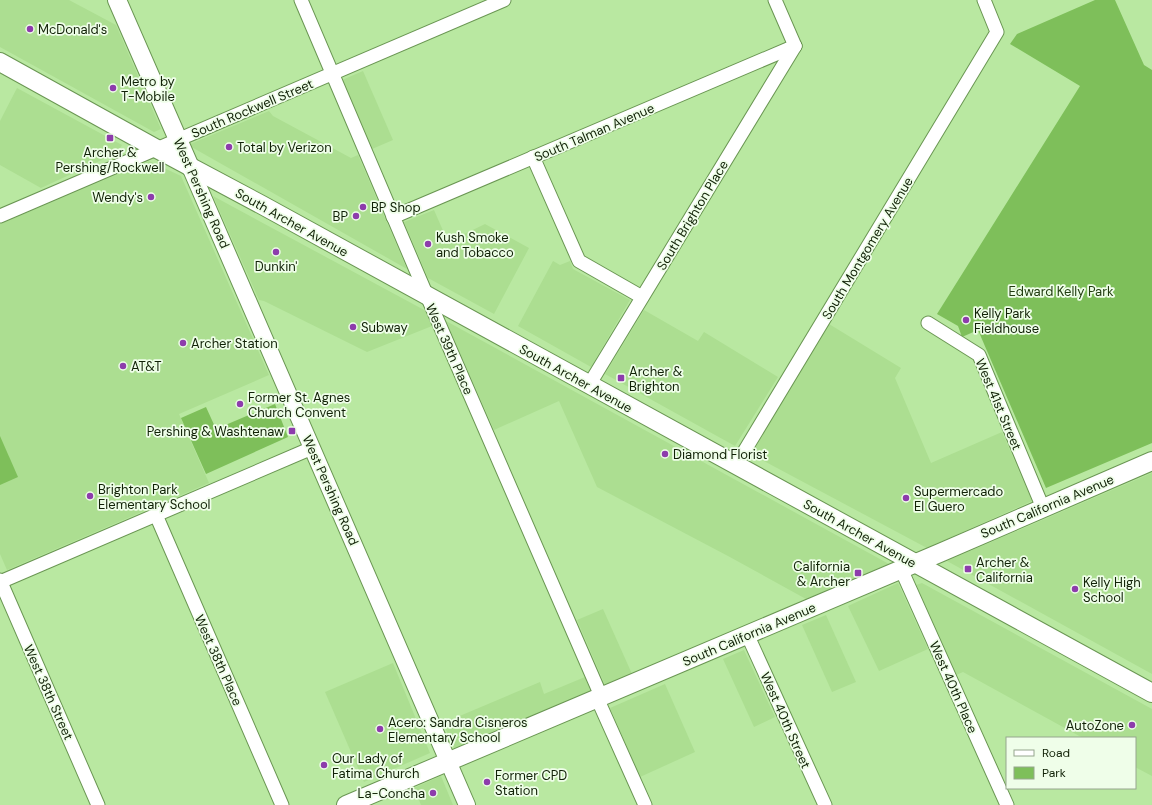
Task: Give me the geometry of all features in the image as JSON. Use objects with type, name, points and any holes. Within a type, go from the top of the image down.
[{"type":"main road","name":"West Pershing Road","points":[[117,0],[190,167]]},
{"type":"main road","name":"South Archer Avenue","points":[[0,62],[156,149],[736,465],[908,566],[1152,693]]},
{"type":"main road","name":"South California Avenue","points":[[346,805],[1152,461]]},
{"type":"street","name":"West 39th Place","points":[[301,0],[394,217],[426,296],[645,805]]},
{"type":"street","name":"South Rockwell Street","points":[[0,216],[332,74],[486,4],[504,0]]},
{"type":"street","points":[[775,0],[794,46]]},
{"type":"street","name":"South Montgomery Avenue","points":[[736,465],[997,32],[984,0]]},
{"type":"street","name":"South Talman Avenue","points":[[394,217],[794,46]]},
{"type":"street","name":"South Brighton Place","points":[[589,385],[794,46]]},
{"type":"street","points":[[533,157],[579,261],[642,297]]},
{"type":"street","name":"West Pershing Road","points":[[190,167],[467,805]]},
{"type":"street","name":"West 41st Street","points":[[928,323],[979,354],[1043,508]]},
{"type":"street","points":[[0,581],[312,448]]},
{"type":"street","name":"West 38th Place","points":[[156,515],[282,805]]},
{"type":"street","name":"West 40th Place","points":[[908,566],[1007,805]]},
{"type":"street","name":"West 38th Street","points":[[0,581],[98,805]]},
{"type":"street","name":"West 40th Street","points":[[748,634],[825,805]]},
{"type":"shaded area","points":[[0,0],[69,0],[116,25],[161,129],[154,132],[0,47]]},
{"type":"shaded area","points":[[363,71],[393,140],[372,149],[342,80]]},
{"type":"shaded area","points":[[17,88],[122,145],[117,153],[41,188],[0,165],[0,121]]},
{"type":"shaded area","points":[[269,111],[273,116],[351,158],[358,155],[407,269],[188,145]]},
{"type":"shaded area","name":"Archer Station","points":[[149,161],[181,176],[269,375],[179,414],[209,483],[7,570],[0,554],[0,224]]},
{"type":"shaded area","points":[[213,196],[426,311],[432,326],[367,352],[264,301],[259,300]]},
{"type":"shaded area","points":[[434,210],[448,242],[485,224],[529,248],[494,314],[428,278],[404,222]]},
{"type":"shaded area","points":[[553,261],[560,265],[570,261],[573,269],[630,300],[591,367],[518,326]]},
{"type":"shaded area","points":[[644,310],[698,341],[704,332],[778,377],[735,446],[605,374]]},
{"type":"shaded area","points":[[446,321],[889,564],[806,599],[597,487],[559,401],[494,430]]},
{"type":"shaded area","points":[[829,324],[901,368],[895,378],[931,463],[1002,432],[1032,501],[927,548],[749,453]]},
{"type":"shaded area","name":"Kelly High School","points":[[1152,473],[1152,674],[947,561]]},
{"type":"shaded area","points":[[898,583],[928,649],[879,671],[848,606]]},
{"type":"shaded area","points":[[922,583],[1152,709],[1152,776],[1136,768],[1136,737],[1081,737],[963,672],[956,675],[916,585]]},
{"type":"shaded area","points":[[603,609],[632,674],[605,685],[577,620]]},
{"type":"shaded area","points":[[826,615],[856,682],[832,692],[802,625]]},
{"type":"shaded area","points":[[744,650],[775,717],[754,727],[723,659]]},
{"type":"shaded area","name":"Acero: Sandra Cisneros Elementary School","points":[[393,663],[430,753],[364,782],[325,692]]},
{"type":"shaded area","points":[[585,677],[591,693],[455,750],[443,723],[540,682],[544,694]]},
{"type":"shaded area","points":[[665,684],[695,752],[640,777],[610,708]]},
{"type":"shaded area","points":[[441,776],[453,805],[421,805],[414,788]]},
{"type":"green space","name":"Edward Kelly Park","points":[[1095,0],[1115,0],[1144,65],[1152,70],[1152,443],[1046,488],[978,330],[962,337],[958,326],[937,314],[1080,86],[1010,44],[1017,34]]},
{"type":"green space","points":[[275,404],[288,437],[206,474],[181,418],[206,407],[216,429]]},
{"type":"green space","points":[[0,436],[18,477],[0,485]]},
{"type":"place","name":"McDonald's","points":[[30,29]]},
{"type":"place","name":"Metro by T-Mobile","points":[[113,88]]},
{"type":"place","name":"Archer & Pershing/Rockwell","points":[[110,138]]},
{"type":"place","name":"Total by Verizon","points":[[229,147]]},
{"type":"place","name":"Wendy's","points":[[151,197]]},
{"type":"place","name":"BP Shop","points":[[363,207]]},
{"type":"place","name":"BP","points":[[356,216]]},
{"type":"place","name":"Kush Smoke and Tobacco","points":[[428,244]]},
{"type":"place","name":"Dunkin'","points":[[276,252]]},
{"type":"place","name":"Kelly Park Fieldhouse","points":[[966,320]]},
{"type":"place","name":"Subway","points":[[353,327]]},
{"type":"place","name":"Archer Station","points":[[183,343]]},
{"type":"place","name":"AT&T","points":[[123,366]]},
{"type":"place","name":"Archer & Brighton","points":[[621,378]]},
{"type":"place","name":"Former St. Agnes Church Convent","points":[[240,404]]},
{"type":"place","name":"Pershing & Washtenaw","points":[[292,431]]},
{"type":"place","name":"Diamond Florist","points":[[665,454]]},
{"type":"place","name":"Brighton Park Elementary School","points":[[90,496]]},
{"type":"place","name":"Supermercado El Guero","points":[[906,498]]},
{"type":"place","name":"Archer & California","points":[[968,569]]},
{"type":"place","name":"California & Archer","points":[[858,573]]},
{"type":"place","name":"Kelly High School","points":[[1075,589]]},
{"type":"place","name":"AutoZone","points":[[1132,725]]},
{"type":"place","name":"Acero: Sandra Cisneros Elementary School","points":[[380,729]]},
{"type":"place","name":"Our Lady of Fatima Church","points":[[324,765]]},
{"type":"place","name":"Former CPD Station","points":[[487,782]]},
{"type":"place","name":"La-Concha","points":[[433,793]]}]
